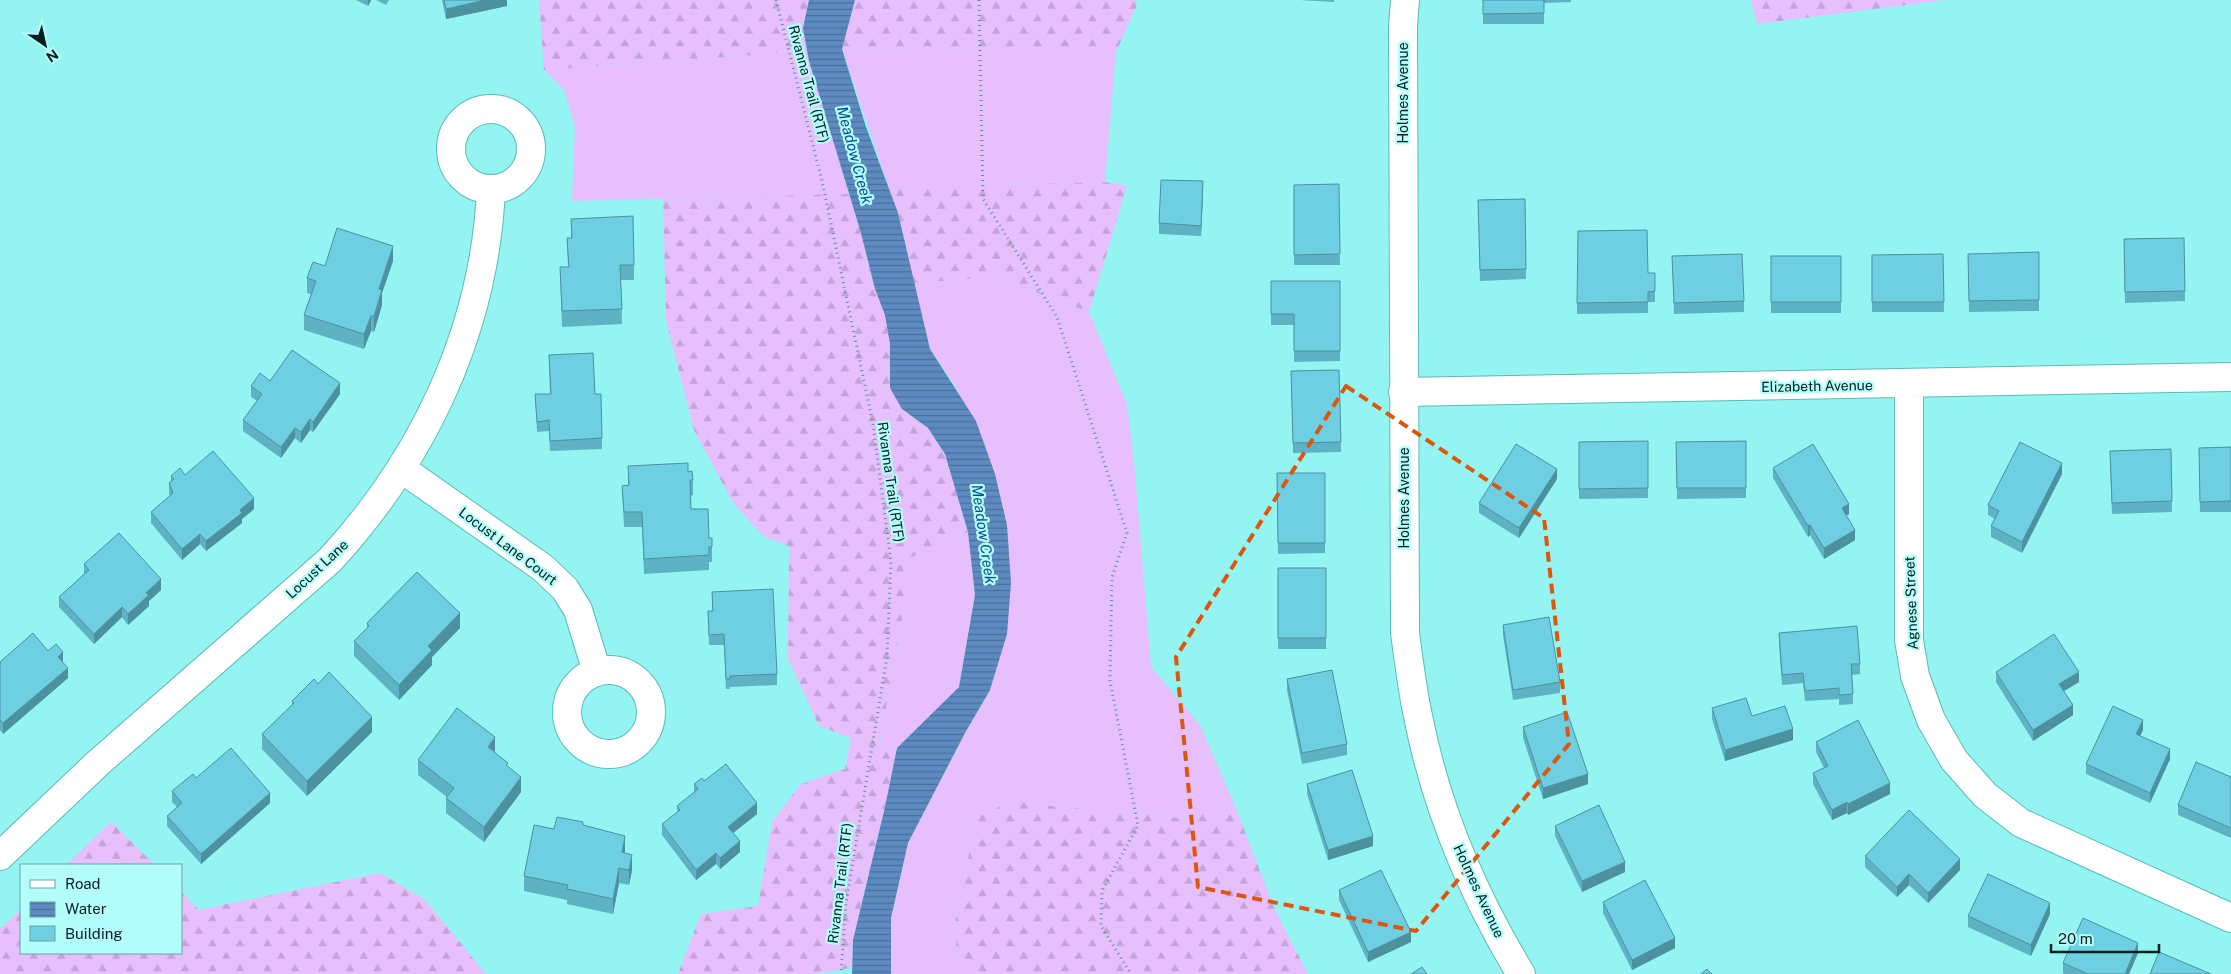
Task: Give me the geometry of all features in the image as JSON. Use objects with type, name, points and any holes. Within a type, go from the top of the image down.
[{"type":"street","name":"Holmes Avenue","points":[[1405,0],[1403,26],[1405,633],[1418,715],[1434,779],[1460,856],[1495,931],[1521,974]]},
{"type":"street","name":"Locust Lane","points":[[0,856],[98,763],[330,560],[358,530],[402,469],[432,415],[463,339],[481,274],[491,189]]},
{"type":"street","name":"Elizabeth Avenue","points":[[1403,392],[2231,378]]},
{"type":"street","name":"Agnese Street","points":[[1909,384],[1910,640],[1915,676],[1931,720],[1954,760],[1984,795],[2021,823],[2231,918]]},
{"type":"street","name":"Locust Lane Court","points":[[402,469],[543,568],[565,589],[578,610],[596,672]]},
{"type":"path","name":"Rivanna Trail (RTF)","points":[[776,0],[822,181],[873,424],[891,562],[887,657],[846,904],[841,974]]},
{"type":"path","points":[[980,0],[983,199],[1057,317],[1126,533],[1112,577],[1110,681],[1138,825],[1102,891],[1102,926],[1130,971],[1129,974]]},
{"type":"highlighted area","points":[[1346,386],[1544,518],[1569,744],[1416,931],[1198,887],[1176,657]]},
{"type":"green space","points":[[539,0],[809,0],[803,28],[808,51],[544,70]]},
{"type":"green space","points":[[855,0],[1135,0],[1137,5],[1116,52],[842,49]]},
{"type":"green space","points":[[1751,0],[1945,0],[1757,24]]},
{"type":"green space","points":[[842,49],[1116,52],[1105,182],[889,188]]},
{"type":"green space","points":[[808,51],[849,194],[572,201],[575,127],[564,90],[544,70]]},
{"type":"green space","points":[[1105,182],[1127,186],[1089,312],[996,277],[914,283],[898,213],[889,188]]},
{"type":"green space","points":[[849,194],[875,289],[885,315],[902,409],[928,428],[945,454],[968,532],[903,561],[904,608],[880,740],[897,748],[853,940],[852,968],[813,974],[678,974],[701,914],[758,906],[772,822],[801,784],[845,769],[851,738],[819,726],[788,658],[789,546],[763,536],[733,503],[694,430],[666,321],[663,199]]},
{"type":"green space","points":[[996,277],[1089,312],[1127,404],[1135,472],[1151,667],[1200,725],[1235,806],[1181,818],[1011,802],[976,818],[954,928],[960,974],[891,974],[891,918],[908,843],[965,733],[990,690],[956,387],[930,349],[914,283]]},
{"type":"green space","points":[[968,532],[975,595],[959,687],[897,748],[880,741],[904,608],[903,561]]},
{"type":"green space","points":[[1010,802],[1181,818],[1235,806],[1275,910],[1308,974],[960,974],[954,928],[976,818]]},
{"type":"green space","points":[[111,822],[154,864],[67,864]]},
{"type":"green space","points":[[380,873],[425,900],[486,974],[0,974],[0,929],[20,910],[20,954],[182,954],[182,893],[199,910]]},
{"type":"water","name":"Meadow Creek","points":[[809,0],[855,0],[842,49],[866,127],[898,213],[930,349],[976,421],[995,474],[1007,525],[1011,583],[1007,634],[990,690],[965,733],[908,843],[891,918],[891,974],[852,974],[853,940],[897,748],[959,687],[975,595],[968,532],[945,454],[928,428],[902,409],[890,388],[890,344],[885,315],[875,289],[861,233],[809,61],[803,28]]},
{"type":"building","points":[[444,0],[485,0],[446,9]]},
{"type":"building","points":[[1483,0],[1544,0],[1544,13],[1483,14]]},
{"type":"building","points":[[1161,180],[1203,181],[1201,226],[1159,223]]},
{"type":"building","points":[[1339,184],[1340,254],[1294,255],[1294,185]]},
{"type":"building","points":[[1525,199],[1526,269],[1480,270],[1478,200]]},
{"type":"building","points":[[633,216],[634,265],[620,265],[622,309],[562,311],[560,267],[569,267],[567,238],[572,238],[571,219]]},
{"type":"building","points":[[337,228],[393,246],[379,289],[382,290],[374,316],[371,316],[364,334],[304,315],[316,281],[307,278],[313,262],[325,266]]},
{"type":"building","points":[[1647,230],[1648,273],[1655,273],[1655,291],[1648,292],[1648,302],[1577,303],[1578,231]]},
{"type":"building","points":[[2184,238],[2185,291],[2125,292],[2124,239]]},
{"type":"building","points":[[2039,252],[2039,300],[1969,301],[1968,254]]},
{"type":"building","points":[[1742,254],[1744,301],[1674,303],[1672,256]]},
{"type":"building","points":[[1943,254],[1944,302],[1872,302],[1872,255]]},
{"type":"building","points":[[1771,256],[1841,256],[1841,302],[1771,302]]},
{"type":"building","points":[[1271,281],[1340,281],[1340,351],[1294,351],[1294,314],[1271,314]]},
{"type":"building","points":[[292,350],[340,383],[313,422],[310,419],[301,432],[295,428],[281,447],[243,420],[262,394],[251,386],[260,373],[270,381]]},
{"type":"building","points":[[593,353],[595,394],[601,394],[602,438],[550,441],[549,420],[537,422],[535,394],[551,394],[549,355]]},
{"type":"building","points":[[1339,370],[1341,442],[1293,443],[1291,371]]},
{"type":"building","points":[[1648,441],[1648,488],[1579,489],[1579,442]]},
{"type":"building","points":[[1746,441],[1746,488],[1677,488],[1676,442]]},
{"type":"building","points":[[2020,442],[2062,463],[2022,542],[1991,526],[1999,511],[1988,505]]},
{"type":"building","points":[[1516,444],[1557,469],[1519,528],[1479,503]]},
{"type":"building","points":[[1813,444],[1849,504],[1842,508],[1855,530],[1824,548],[1810,525],[1808,526],[1773,468]]},
{"type":"building","points":[[2231,447],[2231,501],[2200,502],[2199,448]]},
{"type":"building","points":[[2171,449],[2172,501],[2112,503],[2110,451]]},
{"type":"building","points":[[213,451],[254,498],[240,510],[242,513],[206,541],[200,534],[182,549],[151,512],[173,493],[169,483],[174,479],[171,476],[180,468],[185,475]]},
{"type":"building","points":[[688,463],[688,472],[692,471],[693,480],[690,480],[691,509],[708,509],[709,538],[712,538],[712,547],[709,547],[709,555],[644,559],[642,512],[624,512],[622,486],[629,485],[628,466]]},
{"type":"building","points":[[1277,473],[1325,473],[1325,543],[1278,543]]},
{"type":"building","points":[[119,533],[161,579],[146,593],[149,595],[128,614],[122,607],[94,634],[59,597],[89,570],[84,564]]},
{"type":"building","points":[[1278,568],[1326,568],[1326,638],[1278,638]]},
{"type":"building","points":[[417,572],[460,613],[428,646],[432,650],[399,685],[354,641],[369,626],[367,623]]},
{"type":"building","points":[[773,589],[777,674],[730,676],[730,679],[726,679],[724,634],[709,635],[708,611],[713,611],[712,592]]},
{"type":"building","points":[[1549,617],[1560,682],[1513,690],[1503,625]]},
{"type":"building","points":[[1857,626],[1860,664],[1851,664],[1853,694],[1839,695],[1839,688],[1805,691],[1803,673],[1782,675],[1779,633]]},
{"type":"building","points":[[33,633],[48,651],[56,644],[63,652],[58,657],[68,668],[3,723],[0,720],[0,662]]},
{"type":"building","points":[[2054,634],[2079,672],[2059,684],[2073,705],[2033,730],[1996,672]]},
{"type":"building","points":[[1332,670],[1347,744],[1302,753],[1287,679]]},
{"type":"building","points":[[329,672],[372,717],[307,781],[262,734],[294,703],[292,701],[314,679],[318,684]]},
{"type":"building","points":[[1746,698],[1752,716],[1785,706],[1793,729],[1725,750],[1712,708]]},
{"type":"building","points":[[2113,706],[2143,720],[2136,734],[2170,749],[2150,793],[2086,764]]},
{"type":"building","points":[[457,708],[495,737],[488,747],[508,763],[506,765],[521,777],[484,827],[446,798],[454,788],[418,760]]},
{"type":"building","points":[[1567,712],[1588,774],[1543,788],[1523,727]]},
{"type":"building","points":[[1858,720],[1890,783],[1832,810],[1813,773],[1828,766],[1816,742]]},
{"type":"building","points":[[231,748],[270,793],[201,854],[167,816],[182,803],[172,791],[193,774],[196,778]]},
{"type":"building","points":[[2196,762],[2231,777],[2231,828],[2178,805]]},
{"type":"building","points":[[726,764],[757,803],[728,827],[740,841],[720,858],[716,853],[696,870],[662,824],[680,810],[677,806],[698,789],[694,784],[702,778],[704,781]]},
{"type":"building","points":[[1352,770],[1373,836],[1328,850],[1307,784]]},
{"type":"building","points":[[1599,805],[1625,862],[1582,881],[1555,826]]},
{"type":"building","points":[[1909,810],[1960,859],[1928,893],[1909,874],[1897,887],[1865,856]]},
{"type":"building","points":[[557,817],[583,822],[583,825],[625,836],[622,852],[632,855],[629,870],[619,868],[613,899],[567,889],[568,885],[524,876],[534,825],[554,829]]},
{"type":"building","points":[[1381,870],[1411,932],[1368,952],[1339,890]]},
{"type":"building","points":[[1988,874],[2050,903],[2031,945],[1968,916]]},
{"type":"building","points":[[1645,880],[1675,938],[1632,960],[1603,902]]},
{"type":"building","points":[[2083,918],[2138,943],[2125,974],[2088,974],[2063,963]]},
{"type":"building","points":[[2159,952],[2211,974],[2150,974]]},
{"type":"building","points":[[1422,967],[1427,974],[1411,974]]},
{"type":"building","points":[[1707,969],[1712,974],[1701,974]]}]
